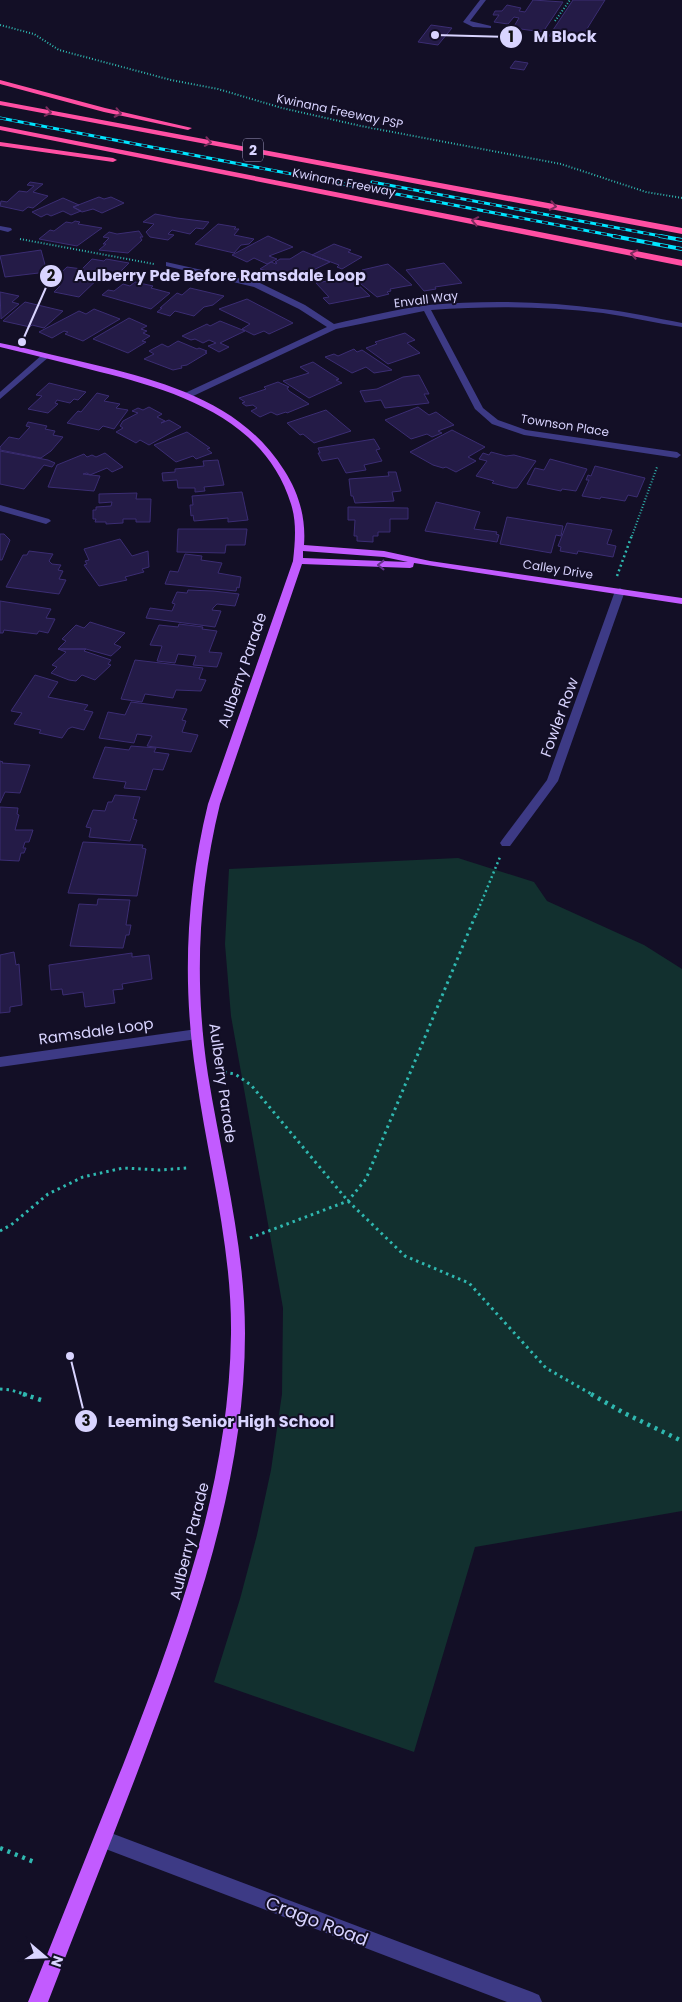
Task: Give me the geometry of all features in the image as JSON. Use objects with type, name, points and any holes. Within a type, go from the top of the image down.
[{"type":"highway","points":[[0,82],[104,110],[201,131]]},
{"type":"highway","name":"Kwinana Freeway","points":[[0,103],[682,231]]},
{"type":"highway","name":"Kwinana Freeway","points":[[0,128],[682,263]]},
{"type":"highway","points":[[210,133],[506,197]]},
{"type":"highway","points":[[0,144],[292,185]]},
{"type":"main road","name":"Aulberry Parade","points":[[0,345],[129,376],[188,395],[236,424],[269,453],[290,487],[298,508],[299,554],[214,804],[206,831],[194,902],[192,968],[197,1034],[232,1245],[238,1332],[232,1426],[215,1521],[185,1623],[103,1839],[38,2002]]},
{"type":"main road","name":"Calley Drive","points":[[299,554],[376,565],[430,564],[682,601]]},
{"type":"street","points":[[484,0],[466,22],[489,27]]},
{"type":"street","points":[[169,264],[257,285],[302,307],[333,327]]},
{"type":"street","name":"Envall Way","points":[[188,395],[333,327],[379,316],[426,308],[481,304],[554,306],[604,311],[682,325]]},
{"type":"street","name":"Townson Place","points":[[426,308],[479,409],[495,422],[524,432],[677,455]]},
{"type":"street","points":[[0,396],[46,356]]},
{"type":"street","points":[[0,508],[46,521]]},
{"type":"street","name":"Fowler Row","points":[[506,843],[552,780],[620,591]]},
{"type":"street","name":"Ramsdale Loop","points":[[0,1062],[197,1034]]},
{"type":"street","name":"Crago Road","points":[[103,1839],[532,2002]]},
{"type":"path","points":[[555,21],[570,0]]},
{"type":"path","name":"Kwinana Freeway PSP","points":[[0,25],[34,34],[59,50],[171,80],[218,89],[282,108],[361,126],[561,164],[646,192],[682,198]]},
{"type":"path","points":[[4,229],[15,238],[32,242],[134,262],[169,264]]},
{"type":"path","points":[[620,591],[615,580],[663,452]]},
{"type":"path","points":[[232,1245],[348,1201],[366,1178],[506,843]]},
{"type":"path","points":[[224,1072],[235,1074],[251,1085],[348,1201],[405,1256],[469,1283],[546,1368],[624,1414],[682,1441]]},
{"type":"path","points":[[0,1231],[11,1225],[48,1194],[84,1177],[123,1168],[160,1170],[187,1168]]},
{"type":"path","points":[[0,1390],[11,1390],[41,1400]]},
{"type":"path","points":[[0,1848],[34,1862]]},
{"type":"green space","points":[[458,858],[534,882],[547,901],[644,945],[682,969],[682,1511],[475,1547],[414,1752],[214,1682],[240,1599],[257,1535],[271,1470],[282,1394],[283,1308],[231,1016],[225,944],[229,869]]},
{"type":"building","points":[[533,0],[563,2],[543,32],[513,28],[519,18],[514,17],[508,24],[494,22],[499,15],[493,15],[495,11],[502,11],[507,5],[521,8],[519,11],[525,12]]},
{"type":"building","points":[[573,0],[605,0],[580,40],[549,36]]},
{"type":"building","points":[[431,25],[452,28],[438,45],[418,42]]},
{"type":"building","points":[[515,61],[528,63],[524,70],[510,68]]},
{"type":"building","points":[[30,182],[43,184],[33,192],[48,196],[33,208],[28,207],[23,211],[0,206],[1,201],[7,202],[19,191],[27,192],[34,186],[27,185]]},
{"type":"building","points":[[99,197],[104,199],[111,197],[124,203],[102,213],[93,209],[82,212],[73,207]]},
{"type":"building","points":[[63,198],[79,205],[73,207],[81,211],[71,215],[63,211],[51,216],[47,214],[41,217],[32,212]]},
{"type":"building","points":[[155,214],[209,222],[203,229],[196,228],[190,234],[172,230],[168,234],[174,235],[168,240],[150,237],[146,232],[154,224],[143,222]]},
{"type":"building","points":[[75,221],[80,222],[78,224],[102,228],[77,246],[39,239],[50,230],[54,231],[66,222],[72,223]]},
{"type":"building","points":[[218,224],[236,227],[234,229],[239,229],[234,235],[254,239],[249,244],[241,245],[234,253],[195,244]]},
{"type":"building","points":[[139,231],[143,237],[140,237],[142,240],[128,253],[99,250],[106,244],[103,244],[109,238],[103,237],[109,232],[117,234]]},
{"type":"building","points":[[268,236],[293,247],[269,256],[277,259],[267,264],[254,258],[247,262],[232,255]]},
{"type":"building","points":[[334,244],[351,250],[348,252],[362,257],[342,269],[337,267],[339,265],[312,255]]},
{"type":"building","points":[[41,250],[47,272],[5,277],[0,256]]},
{"type":"building","points":[[303,251],[330,262],[307,273],[295,272],[280,275],[260,269],[271,262],[276,264],[275,262],[280,259],[290,259]]},
{"type":"building","points":[[92,259],[104,261],[106,259],[129,263],[117,275],[104,273],[79,297],[54,292],[60,286],[49,284],[67,267],[82,269]]},
{"type":"building","points":[[444,263],[462,283],[435,287],[436,289],[424,291],[406,270]]},
{"type":"building","points":[[388,264],[412,285],[390,289],[391,291],[387,292],[389,294],[377,297],[356,280],[358,280],[353,275],[364,273],[362,270]]},
{"type":"building","points":[[350,277],[370,296],[329,304],[323,298],[329,297],[316,283]]},
{"type":"building","points":[[135,282],[153,286],[151,288],[170,293],[151,309],[102,295],[108,290],[114,291],[123,284],[130,286]]},
{"type":"building","points":[[190,288],[224,296],[213,305],[204,307],[194,316],[175,311],[170,316],[157,312],[177,293],[182,295]]},
{"type":"building","points":[[0,292],[19,296],[12,302],[19,304],[1,319]]},
{"type":"building","points":[[247,299],[293,323],[269,334],[264,331],[254,335],[242,329],[250,324],[219,309]]},
{"type":"building","points":[[25,302],[63,311],[44,328],[3,321]]},
{"type":"building","points":[[94,309],[120,319],[83,341],[65,334],[68,332],[64,331],[52,338],[39,332],[79,311],[86,314]]},
{"type":"building","points":[[129,318],[147,326],[141,329],[147,331],[143,333],[150,336],[142,341],[146,342],[128,353],[93,339]]},
{"type":"building","points":[[220,321],[245,331],[220,343],[229,347],[219,352],[208,346],[216,343],[209,340],[203,343],[182,336],[207,324],[210,326]]},
{"type":"building","points":[[405,333],[415,340],[407,343],[420,353],[388,364],[366,348],[377,344],[375,342]]},
{"type":"building","points":[[178,341],[207,351],[205,352],[207,353],[187,365],[181,366],[182,368],[173,370],[144,359],[154,354],[149,351],[162,344],[168,347]]},
{"type":"building","points":[[354,349],[357,352],[362,350],[392,370],[374,373],[366,367],[352,373],[325,357],[334,354],[338,356]]},
{"type":"building","points":[[313,362],[342,383],[309,398],[283,381],[309,373],[300,367]]},
{"type":"building","points":[[419,375],[429,394],[424,394],[429,403],[385,408],[381,400],[365,402],[360,391],[377,389],[403,377]]},
{"type":"building","points":[[278,382],[289,387],[287,388],[289,391],[309,404],[287,413],[277,415],[271,412],[260,417],[251,411],[257,408],[253,405],[246,406],[242,403],[245,402],[239,398],[266,389],[264,387]]},
{"type":"building","points":[[49,383],[86,392],[78,400],[74,399],[70,403],[57,400],[55,403],[58,404],[48,413],[28,409],[42,396],[36,395]]},
{"type":"building","points":[[97,393],[109,396],[104,401],[120,404],[116,408],[128,410],[114,429],[103,426],[99,430],[67,423],[78,411],[81,412]]},
{"type":"building","points":[[149,407],[162,414],[157,417],[165,421],[161,423],[169,420],[181,427],[149,445],[140,440],[136,443],[116,432],[123,428],[120,426],[123,421],[138,413],[132,411],[138,408],[143,410]]},
{"type":"building","points":[[418,407],[429,415],[436,412],[454,425],[438,431],[442,433],[432,437],[427,434],[411,439],[385,420]]},
{"type":"building","points":[[326,410],[351,431],[314,443],[303,434],[300,435],[287,423]]},
{"type":"building","points":[[28,422],[47,426],[45,429],[55,431],[53,435],[63,437],[51,451],[41,458],[0,450],[0,447],[9,437],[19,439],[30,427],[26,426]]},
{"type":"building","points":[[452,430],[485,447],[468,457],[476,461],[456,472],[446,467],[433,465],[410,452]]},
{"type":"building","points":[[187,432],[210,448],[207,449],[212,453],[196,459],[193,456],[176,462],[154,445]]},
{"type":"building","points":[[374,439],[380,449],[376,450],[382,461],[364,465],[366,470],[346,473],[338,458],[322,461],[318,453],[320,453],[318,448]]},
{"type":"building","points":[[0,451],[55,463],[52,467],[44,465],[24,489],[0,484]]},
{"type":"building","points":[[491,452],[506,456],[514,455],[536,461],[517,488],[512,488],[492,483],[494,481],[476,476],[487,461],[479,459],[483,453],[489,455]]},
{"type":"building","points":[[105,453],[123,467],[112,472],[107,468],[90,475],[100,476],[94,491],[48,487],[57,465],[84,454],[87,457],[92,455],[96,457]]},
{"type":"building","points":[[550,459],[587,469],[576,491],[562,489],[561,491],[527,484],[535,468],[544,470]]},
{"type":"building","points":[[218,460],[224,485],[204,487],[205,491],[195,492],[195,488],[178,488],[177,480],[163,481],[162,473],[175,472],[175,469],[204,466],[203,461]]},
{"type":"building","points":[[595,466],[645,478],[637,497],[628,495],[625,501],[582,496],[589,480],[586,480],[588,475],[591,476]]},
{"type":"building","points":[[388,472],[396,472],[401,491],[392,492],[394,501],[355,503],[353,496],[351,496],[349,479],[389,476]]},
{"type":"building","points":[[242,492],[248,520],[228,522],[228,518],[194,521],[193,515],[191,516],[190,505],[193,505],[192,496]]},
{"type":"building","points":[[137,493],[136,499],[151,499],[150,522],[136,522],[136,519],[123,519],[123,523],[106,524],[106,522],[95,522],[96,519],[93,519],[93,510],[96,510],[96,507],[111,506],[112,502],[99,503],[99,494]]},
{"type":"building","points":[[436,502],[480,512],[474,529],[497,532],[496,534],[499,535],[497,542],[425,531]]},
{"type":"building","points":[[348,507],[408,508],[408,519],[390,519],[390,532],[378,532],[378,536],[373,536],[373,542],[357,541],[357,536],[354,536],[355,520],[348,520]]},
{"type":"building","points":[[507,517],[563,526],[561,536],[556,535],[551,553],[500,544]]},
{"type":"building","points":[[567,523],[612,530],[607,544],[616,546],[613,557],[578,551],[577,554],[560,551],[561,547],[558,546]]},
{"type":"building","points":[[178,529],[247,529],[245,545],[226,545],[225,553],[177,552]]},
{"type":"building","points":[[0,534],[4,534],[10,540],[2,560],[0,560]]},
{"type":"building","points":[[120,539],[132,556],[148,551],[149,567],[142,569],[144,572],[125,577],[127,580],[99,586],[84,565],[87,564],[85,561],[89,560],[84,549]]},
{"type":"building","points":[[29,551],[53,554],[49,561],[52,564],[61,565],[58,570],[63,571],[59,579],[66,580],[59,594],[6,587],[23,555],[27,555]]},
{"type":"building","points":[[185,554],[202,556],[201,560],[222,563],[218,573],[241,577],[239,588],[237,587],[236,591],[165,584],[170,571],[178,572]]},
{"type":"building","points":[[188,590],[239,594],[235,606],[217,604],[213,608],[212,610],[221,611],[215,627],[146,618],[150,608],[172,611],[175,604],[172,603],[177,592],[187,593]]},
{"type":"building","points":[[0,601],[51,609],[46,618],[55,619],[48,633],[39,631],[37,634],[4,630],[3,633],[0,633]]},
{"type":"building","points":[[90,622],[125,633],[114,644],[121,647],[111,656],[86,649],[58,649],[66,641],[62,639],[76,625],[84,628]]},
{"type":"building","points":[[179,624],[217,631],[209,652],[222,653],[217,667],[193,665],[196,656],[178,654],[175,663],[157,661],[162,646],[150,645],[159,625],[178,627]]},
{"type":"building","points":[[58,649],[86,649],[84,651],[111,660],[108,664],[111,665],[95,680],[82,675],[76,681],[69,680],[51,673],[57,667],[52,665],[66,652]]},
{"type":"building","points":[[135,660],[203,668],[199,679],[206,680],[201,691],[176,690],[173,698],[145,694],[142,702],[121,699]]},
{"type":"building","points":[[35,675],[58,682],[48,697],[88,705],[84,710],[93,712],[84,730],[72,727],[68,729],[62,738],[39,733],[41,730],[14,724],[22,713],[11,711]]},
{"type":"building","points":[[131,702],[187,709],[182,720],[186,721],[182,732],[198,735],[191,752],[147,746],[152,736],[137,734],[134,743],[99,738],[108,712],[125,715]]},
{"type":"building","points":[[131,746],[156,748],[154,752],[169,754],[163,770],[153,769],[146,790],[124,788],[126,782],[93,778],[105,747],[129,750]]},
{"type":"building","points":[[0,761],[2,763],[30,765],[20,793],[5,792],[0,803]]},
{"type":"building","points":[[115,795],[140,797],[133,819],[137,820],[130,841],[89,837],[91,828],[86,827],[93,810],[105,811],[108,802],[112,802]]},
{"type":"building","points":[[0,807],[18,808],[17,814],[19,815],[15,830],[33,830],[29,842],[25,842],[23,848],[26,848],[24,853],[21,853],[19,861],[0,860]]},
{"type":"building","points":[[83,842],[143,845],[142,848],[146,849],[137,896],[68,893]]},
{"type":"building","points":[[98,899],[130,900],[126,925],[131,925],[123,948],[70,946],[79,904],[97,905]]},
{"type":"building","points":[[14,952],[16,965],[19,964],[22,1005],[10,1007],[10,1012],[0,1013],[0,955]]},
{"type":"building","points":[[132,953],[132,957],[149,955],[152,979],[122,984],[123,989],[113,990],[115,1003],[85,1007],[83,992],[63,995],[62,989],[51,990],[49,965]]},
{"type":"railway","points":[[0,118],[620,237]]},
{"type":"railway","points":[[372,182],[666,237]]},
{"type":"railway","points":[[613,236],[682,249]]},
{"type":"railway","points":[[660,236],[682,240]]},
{"type":"place","name":"M Block","points":[[435,35]]},
{"type":"place","name":"Aulberry Pde Before Ramsdale Loop","points":[[22,342]]},
{"type":"place","name":"Leeming Senior High School","points":[[70,1356]]}]
